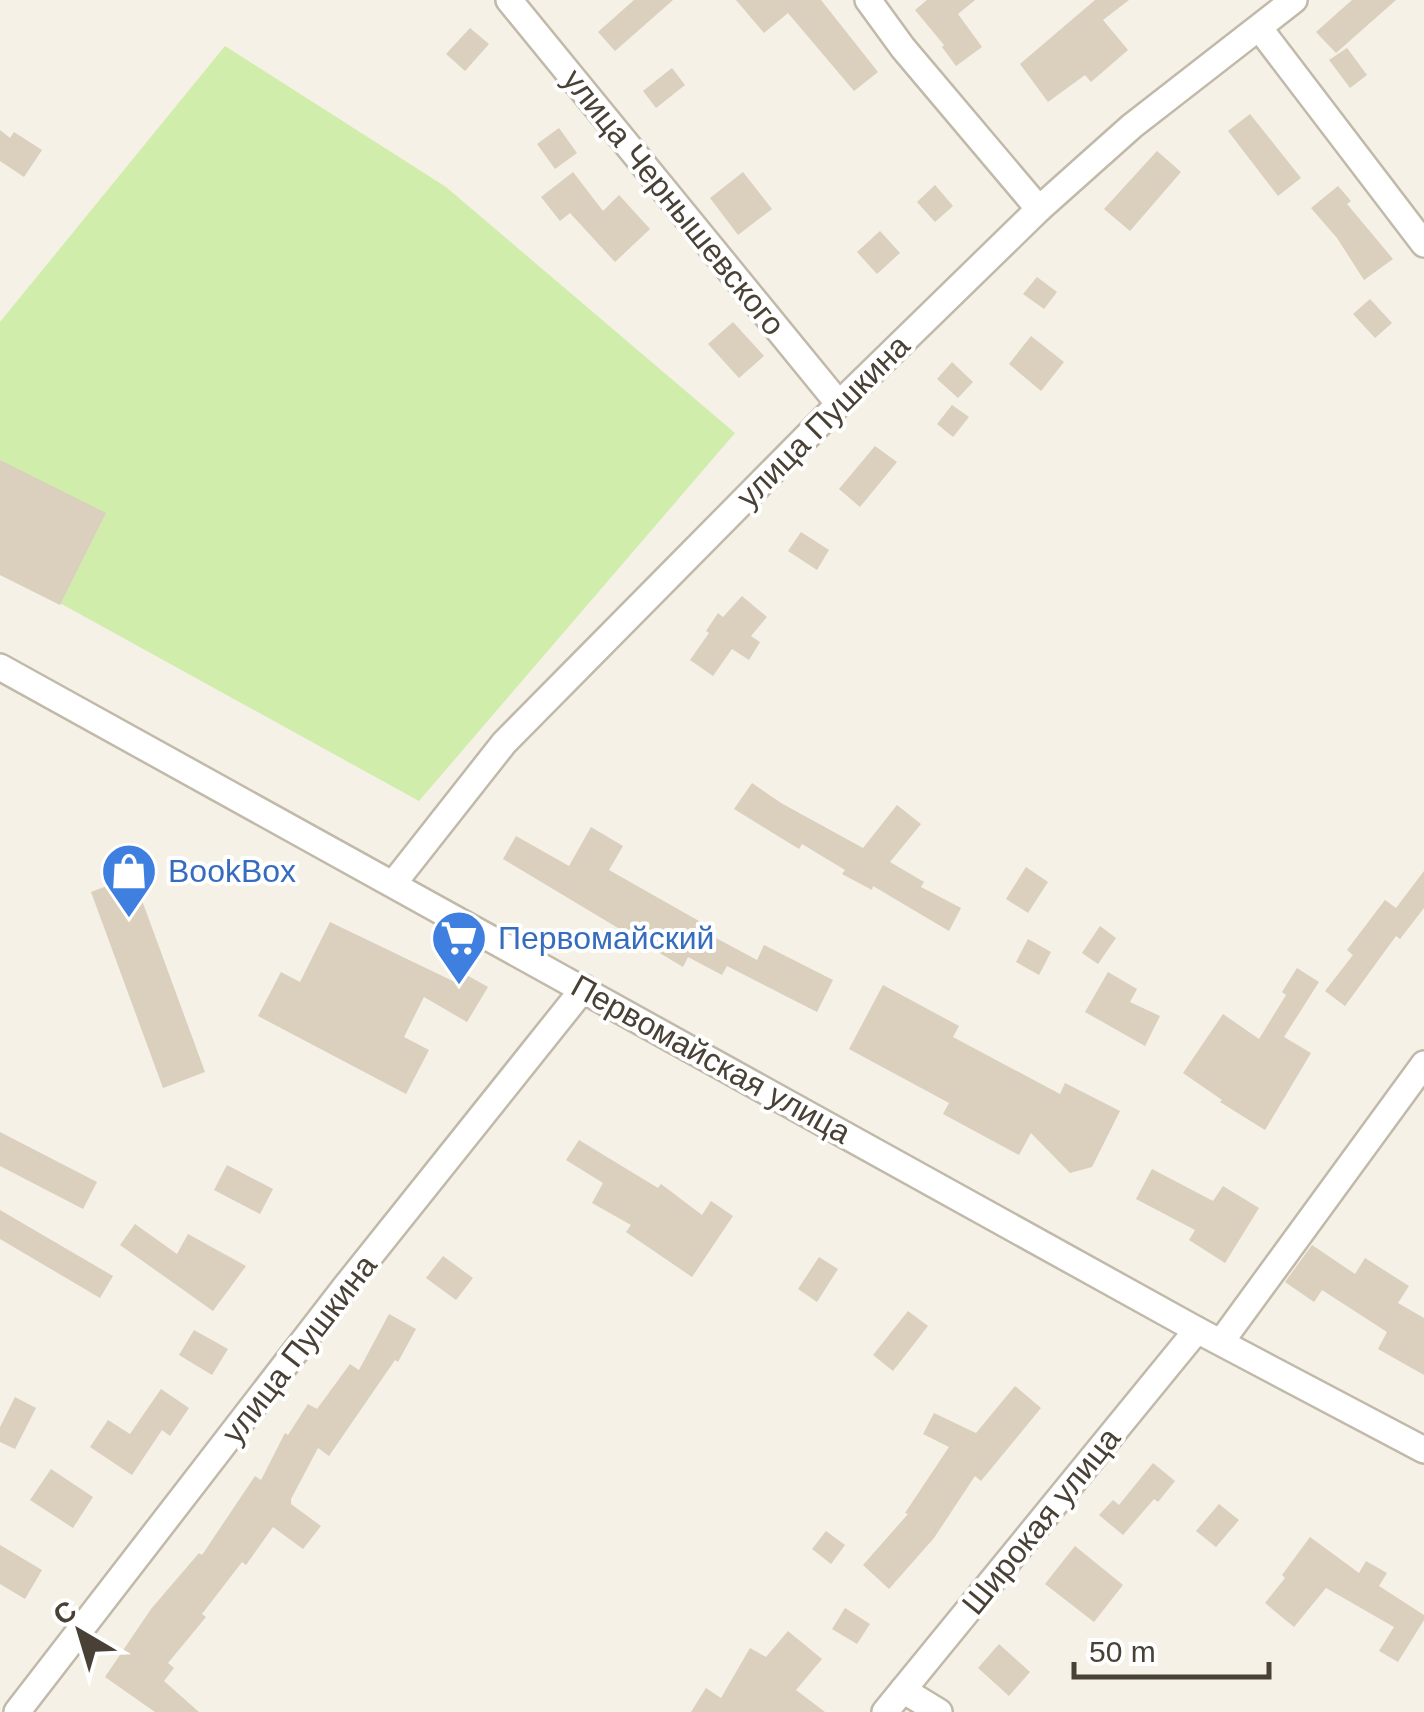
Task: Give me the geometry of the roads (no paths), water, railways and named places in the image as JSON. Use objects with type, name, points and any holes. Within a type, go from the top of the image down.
[{"type":"street","name":"улица Чернышевского","points":[[509,0],[840,404]]},
{"type":"street","points":[[868,0],[903,48],[1038,209]]},
{"type":"street","name":"улица Пушкина","points":[[393,884],[504,743],[1038,209],[1132,126],[1294,0]]},
{"type":"street","points":[[1260,30],[1424,244]]},
{"type":"street","name":"Первомайская улица","points":[[0,667],[1197,1330],[1424,1450]]},
{"type":"street","name":"улица Пушкина","points":[[17,1712],[346,1286],[584,988]]},
{"type":"street","points":[[1221,1342],[1424,1064]]},
{"type":"street","name":"Широкая улица","points":[[885,1712],[1197,1330]]},
{"type":"street","points":[[903,1690],[940,1712]]},
{"type":"place","name":"BookBox","points":[[129,920]]},
{"type":"place","name":"Первомайский","points":[[459,987]]}]
